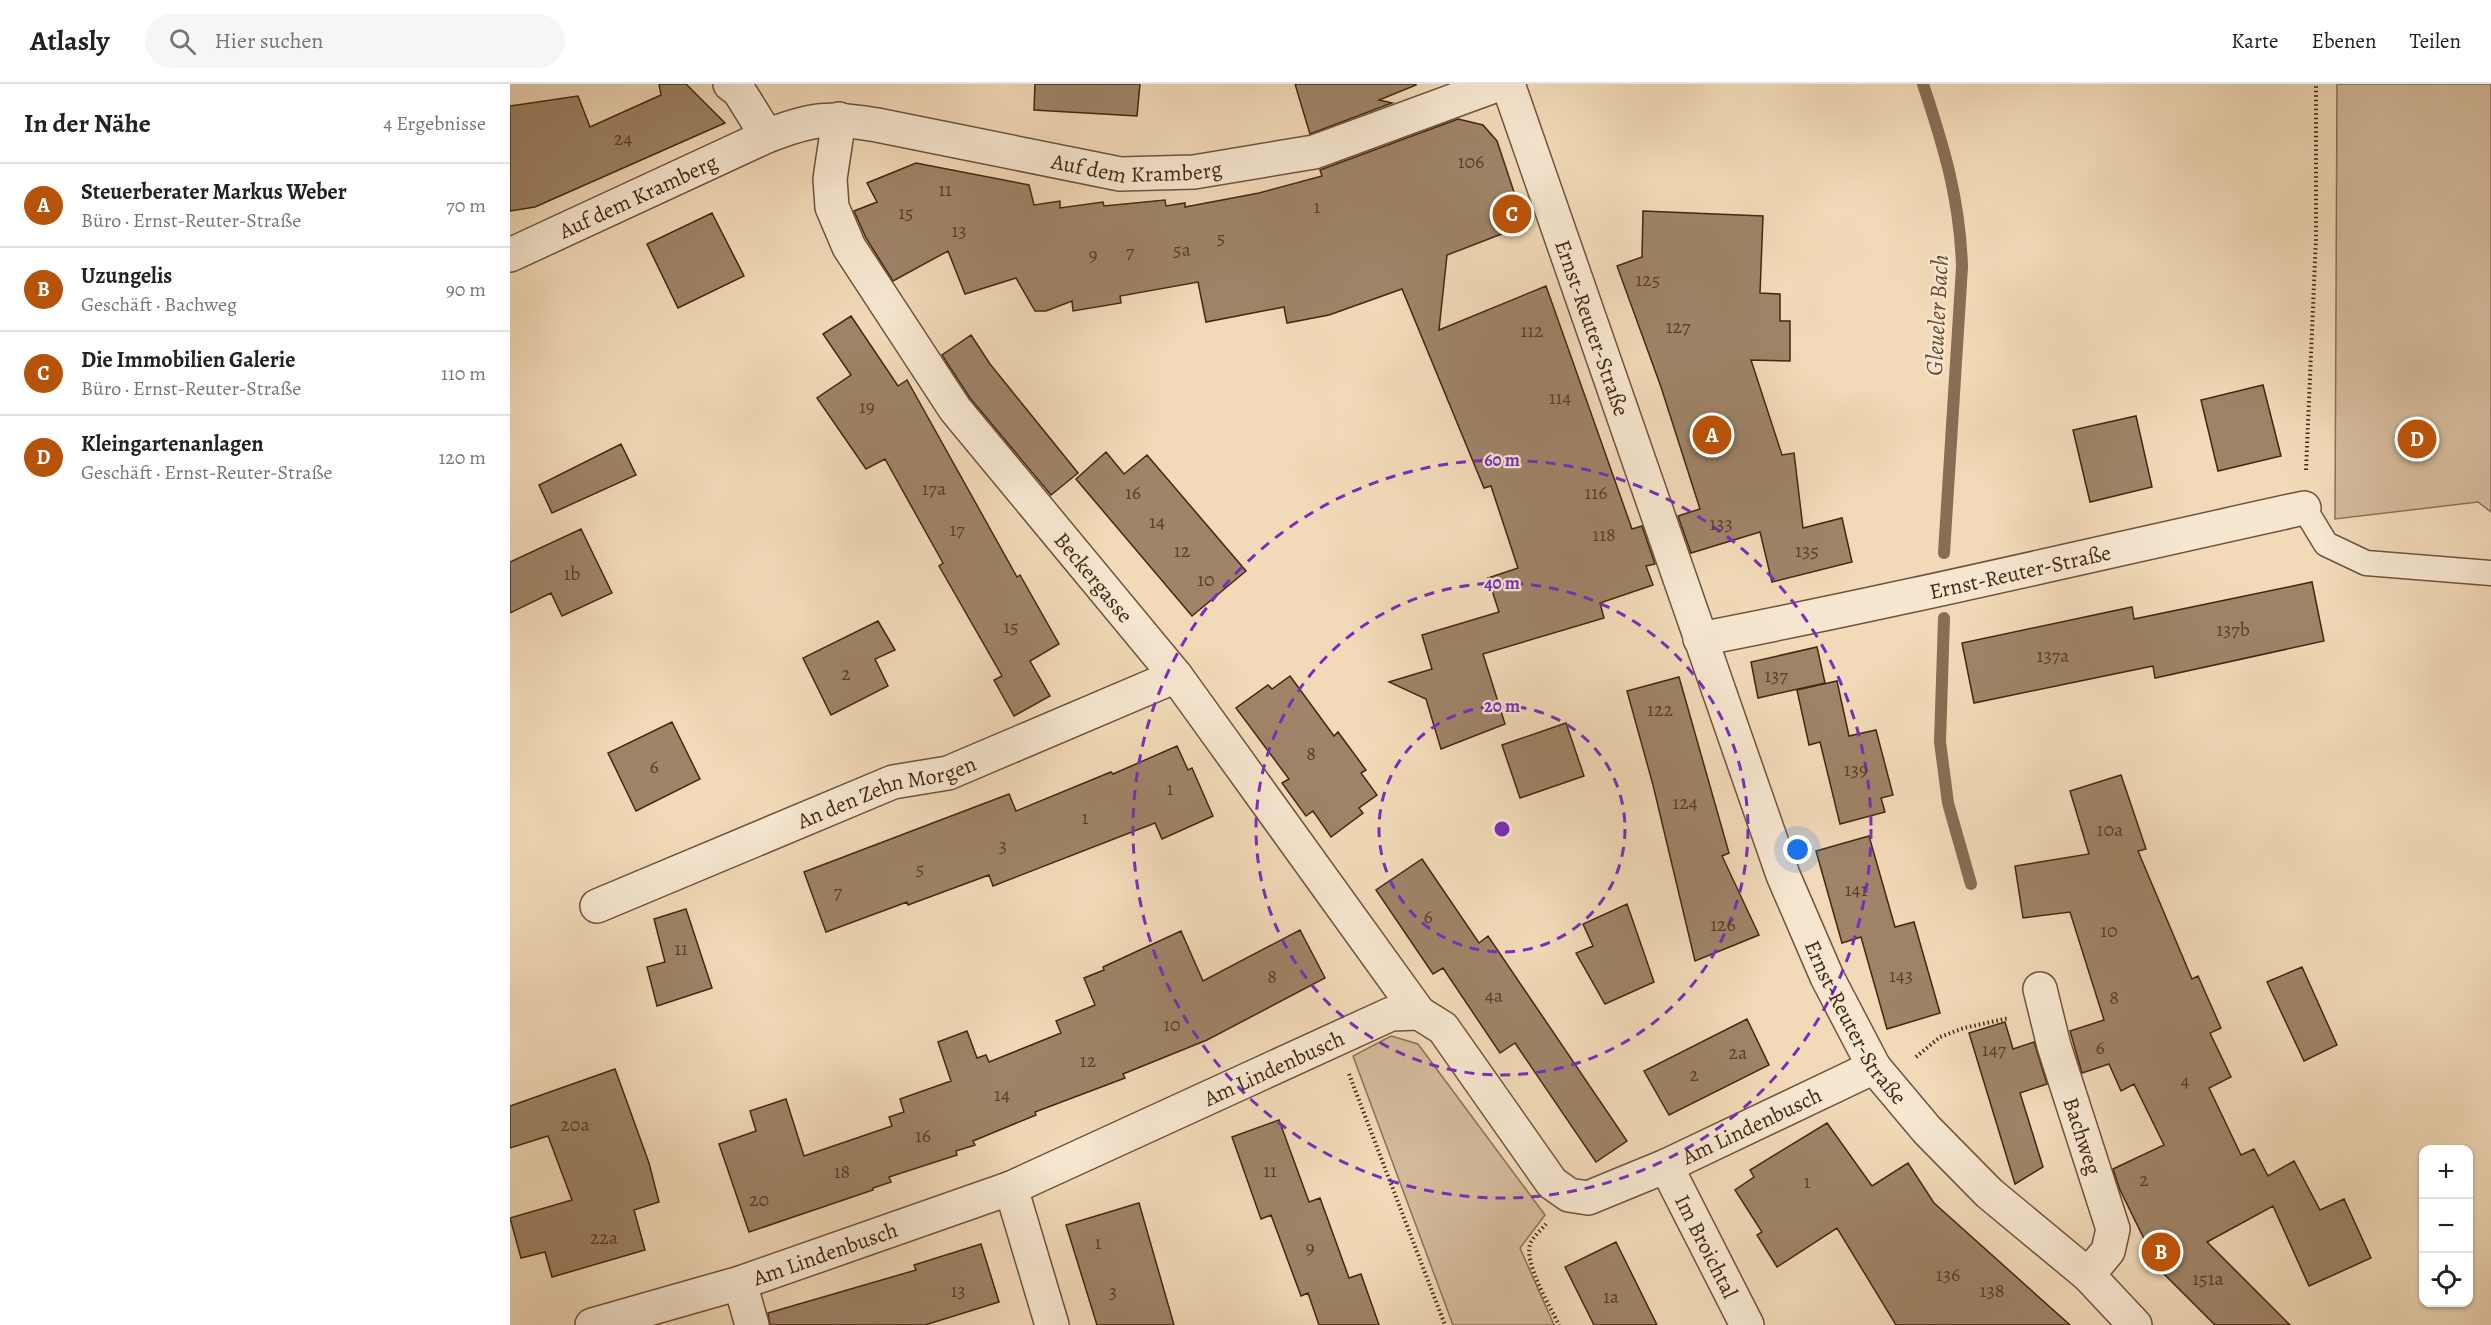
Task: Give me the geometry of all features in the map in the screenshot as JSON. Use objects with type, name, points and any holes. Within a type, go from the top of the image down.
[{"type":"street","points":[[730,84],[739,91],[767,136]]},
{"type":"street","name":"Auf dem Kramberg","points":[[510,255],[767,136],[805,122],[839,119],[1120,174],[1194,172],[1314,152],[1499,84]]},
{"type":"street","name":"Ernst-Reuter-Straße","points":[[1508,84],[1783,875],[1827,978],[1881,1075],[1927,1130],[1989,1193],[2088,1275],[2135,1325]]},
{"type":"street","name":"Beckergasse","points":[[839,119],[830,178],[831,197],[832,207],[849,247],[955,409],[1176,676],[1419,1013]]},
{"type":"street","name":"Ernst-Reuter-Straße","points":[[1700,639],[1845,611],[2304,508]]},
{"type":"street","name":"An den Zehn Morgen","points":[[597,906],[893,782],[948,773],[1176,676]]},
{"type":"street","name":"Bachweg","points":[[2043,999],[2054,1046],[2113,1229],[2108,1251],[2088,1275]]},
{"type":"street","points":[[1419,1013],[1443,1028],[1552,1183],[1569,1195]]},
{"type":"street","name":"Am Lindenbusch","points":[[592,1325],[740,1282],[1011,1188],[1391,1014],[1419,1013]]},
{"type":"street","name":"Am Lindenbusch","points":[[1569,1195],[1588,1198],[1881,1075]]},
{"type":"street","name":"Im Broichtal","points":[[1666,1166],[1747,1325]]},
{"type":"street","points":[[1011,1188],[1052,1325]]},
{"type":"street","points":[[740,1282],[752,1325]]},
{"type":"lane","points":[[2304,508],[2326,544],[2367,563],[2491,573]]},
{"type":"path","points":[[2304,508],[2316,238],[2316,84]]},
{"type":"path","points":[[1881,1075],[1940,1037],[2043,999]]},
{"type":"path","points":[[1335,1039],[1445,1325]]},
{"type":"path","points":[[1558,1325],[1532,1268],[1529,1253],[1531,1242],[1569,1195]]},
{"type":"shaded area","points":[[2337,84],[2491,84],[2491,512],[2478,502],[2335,519]]},
{"type":"shaded area","points":[[1391,1036],[1418,1044],[1545,1215],[1520,1248],[1554,1325],[1453,1325],[1353,1056]]},
{"type":"building","points":[[659,84],[686,84],[725,123],[535,207],[510,211],[510,106],[578,96],[590,127],[661,95]]},
{"type":"building","points":[[1035,84],[1140,84],[1137,116],[1034,110]]},
{"type":"building","points":[[1295,84],[1416,85],[1379,100],[1392,103],[1310,134]]},
{"type":"building","points":[[1458,119],[1483,125],[1497,141],[1525,225],[1447,255],[1439,330],[1546,286],[1632,529],[1642,526],[1655,564],[1646,566],[1653,585],[1600,603],[1604,618],[1483,654],[1505,724],[1441,749],[1426,699],[1389,682],[1432,669],[1422,635],[1499,612],[1488,578],[1518,568],[1491,486],[1484,488],[1402,289],[1329,315],[1287,323],[1284,307],[1206,322],[1198,282],[1120,296],[1121,303],[1073,311],[1072,301],[1046,311],[1035,311],[1016,278],[965,294],[948,251],[893,281],[866,238],[854,211],[877,202],[867,183],[916,163],[1029,185],[1034,205],[1060,201],[1060,208],[1103,202],[1104,206],[1165,200],[1166,206],[1185,203],[1185,207],[1259,193],[1322,176],[1320,170]]},
{"type":"building","points":[[1643,211],[1763,216],[1760,293],[1780,294],[1780,321],[1790,321],[1790,361],[1751,360],[1782,455],[1794,453],[1803,528],[1842,518],[1852,562],[1772,582],[1760,532],[1691,553],[1678,516],[1700,509],[1661,387],[1617,266],[1642,257]]},
{"type":"building","points":[[712,213],[744,276],[678,308],[647,244]]},
{"type":"building","points":[[851,316],[898,386],[907,380],[1017,577],[1020,575],[1059,644],[1030,661],[1050,696],[1014,716],[994,680],[1002,676],[939,566],[943,563],[885,459],[866,469],[817,398],[851,375],[823,334]]},
{"type":"building","points":[[971,335],[990,364],[1078,473],[1051,495],[970,398],[942,355]]},
{"type":"building","points":[[2263,385],[2281,456],[2218,471],[2201,400]]},
{"type":"building","points":[[2136,416],[2152,487],[2090,502],[2073,430]]},
{"type":"building","points":[[621,444],[636,475],[552,513],[539,485]]},
{"type":"building","points":[[1106,452],[1124,474],[1147,455],[1246,571],[1192,616],[1076,479]]},
{"type":"building","points":[[581,529],[612,593],[562,616],[551,593],[510,613],[510,562]]},
{"type":"building","points":[[2312,582],[2324,641],[2155,678],[2153,666],[1974,703],[1962,643],[2132,607],[2134,619]]},
{"type":"building","points":[[878,621],[895,650],[875,659],[888,686],[831,715],[803,658]]},
{"type":"building","points":[[1817,647],[1825,683],[1758,698],[1751,662]]},
{"type":"building","points":[[1290,676],[1334,736],[1338,732],[1366,770],[1361,773],[1377,795],[1359,808],[1363,813],[1331,837],[1313,811],[1306,816],[1282,783],[1289,779],[1236,708],[1268,685],[1272,689]]},
{"type":"building","points":[[1679,677],[1729,853],[1722,856],[1759,935],[1695,961],[1653,785],[1627,691]]},
{"type":"building","points":[[1837,681],[1849,736],[1876,730],[1893,795],[1881,798],[1885,812],[1840,824],[1820,742],[1809,745],[1797,690]]},
{"type":"building","points":[[672,722],[700,779],[636,811],[608,753]]},
{"type":"building","points":[[1566,723],[1584,776],[1520,798],[1502,745]]},
{"type":"building","points":[[1177,746],[1188,770],[1192,768],[1213,816],[1162,839],[1155,823],[993,886],[989,875],[826,932],[804,872],[1009,794],[1016,811],[1111,772],[1113,774]]},
{"type":"building","points":[[2121,775],[2146,849],[2138,851],[2192,979],[2198,976],[2221,1028],[2210,1033],[2231,1077],[2209,1088],[2241,1155],[2254,1149],[2268,1176],[2294,1161],[2320,1210],[2344,1199],[2371,1258],[2309,1286],[2273,1206],[2207,1242],[2290,1325],[2215,1325],[2159,1269],[2120,1190],[2113,1169],[2164,1145],[2134,1084],[2121,1091],[2109,1064],[2082,1073],[2070,1031],[2104,1020],[2070,912],[2023,918],[2015,866],[2089,854],[2070,791]]},
{"type":"building","points":[[1869,836],[1895,927],[1914,922],[1940,1013],[1887,1029],[1861,937],[1842,943],[1816,851]]},
{"type":"building","points":[[1422,859],[1479,943],[1488,936],[1627,1141],[1596,1162],[1515,1043],[1500,1053],[1443,968],[1433,974],[1376,890]]},
{"type":"building","points":[[1627,904],[1654,982],[1605,1004],[1576,953],[1593,946],[1583,924]]},
{"type":"building","points":[[686,909],[712,988],[657,1006],[647,967],[665,962],[654,919]]},
{"type":"building","points":[[1300,930],[1325,978],[1207,1040],[1123,1074],[1125,1078],[1035,1112],[1036,1115],[973,1141],[975,1145],[956,1151],[957,1155],[889,1177],[891,1182],[873,1188],[873,1190],[749,1232],[719,1144],[756,1131],[750,1111],[786,1099],[804,1156],[892,1126],[889,1117],[904,1112],[900,1099],[951,1081],[938,1042],[967,1031],[977,1058],[986,1055],[989,1062],[1061,1033],[1056,1021],[1095,1005],[1084,978],[1181,931],[1203,981]]},
{"type":"building","points":[[2302,967],[2337,1045],[2304,1061],[2267,982]]},
{"type":"building","points":[[1747,1019],[1769,1065],[1669,1115],[1644,1071]]},
{"type":"building","points":[[2005,1022],[2013,1049],[2034,1042],[2047,1084],[2020,1093],[2043,1167],[2015,1184],[1969,1033]]},
{"type":"building","points":[[615,1069],[649,1163],[659,1202],[634,1210],[645,1250],[552,1277],[545,1252],[521,1258],[510,1218],[572,1200],[548,1136],[510,1148],[510,1106]]},
{"type":"building","points":[[1279,1120],[1309,1202],[1320,1198],[1349,1278],[1361,1274],[1379,1325],[1319,1325],[1308,1293],[1301,1296],[1271,1215],[1261,1219],[1232,1137]]},
{"type":"building","points":[[1827,1123],[1872,1186],[1908,1163],[1934,1203],[2070,1325],[1896,1325],[1837,1228],[1777,1267],[1757,1235],[1762,1232],[1735,1190],[1754,1177],[1750,1170]]},
{"type":"building","points":[[1139,1203],[1174,1325],[1097,1325],[1066,1225]]},
{"type":"building","points":[[1616,1242],[1657,1325],[1594,1325],[1565,1267]]},
{"type":"building","points":[[981,1244],[999,1302],[925,1325],[770,1325],[768,1313],[916,1270],[914,1265]]},
{"type":"waterway","name":"Gleueler Bach","points":[[1923,84],[1950,174],[1961,242],[1962,267],[1944,553]]},
{"type":"waterway","name":"Gleueler Bach","points":[[1944,618],[1940,742],[1948,803],[1971,884]]},
{"type":"place","name":"Die Immobilien Galerie","points":[[1512,214]]},
{"type":"place","name":"Steuerberater Markus Weber","points":[[1712,435]]},
{"type":"place","name":"Kleingartenanlagen","points":[[2417,439]]},
{"type":"place","name":"Uzungelis","points":[[2161,1252]]}]
